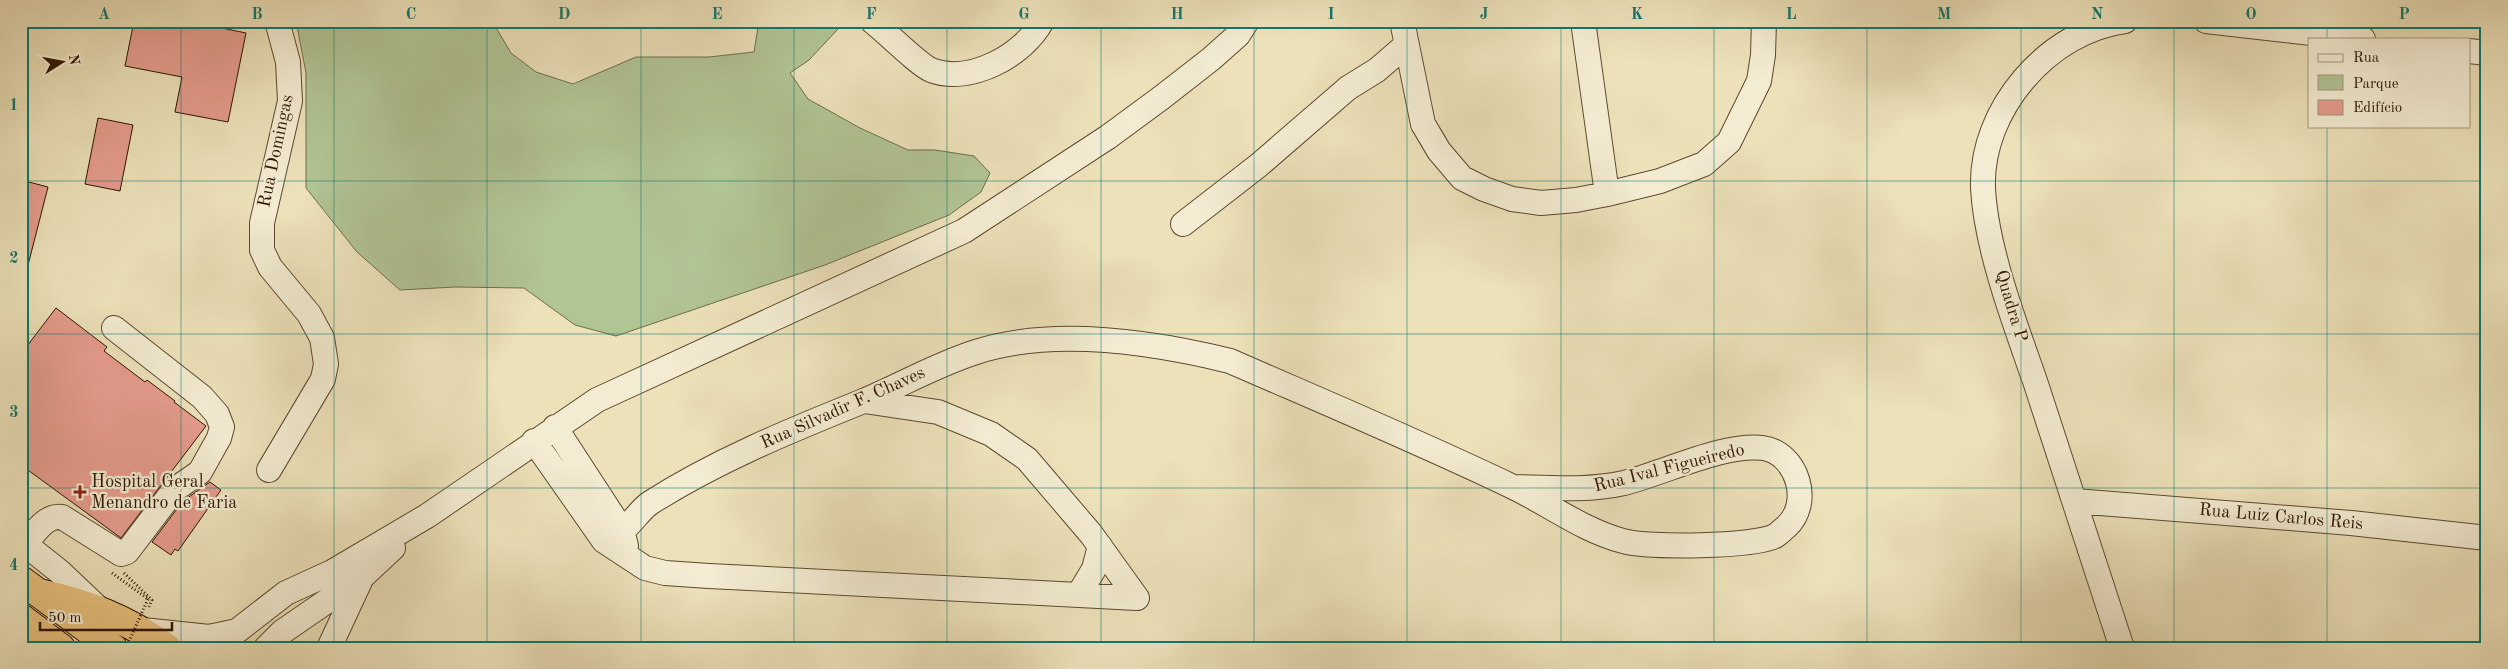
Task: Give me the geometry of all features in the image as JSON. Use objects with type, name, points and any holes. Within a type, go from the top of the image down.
[{"type":"highway","points":[[30,587],[99,609],[136,635],[167,648]]},
{"type":"highway","points":[[30,587],[113,648]]},
{"type":"highway","points":[[21,618],[61,648]]},
{"type":"street","name":"Rua Domingas","points":[[269,470],[322,379],[326,364],[322,338],[309,314],[270,267],[262,250],[262,223],[290,101],[288,62],[277,21]]},
{"type":"street","points":[[872,21],[930,70],[953,74],[970,73],[991,66],[1036,32],[1042,21]]},
{"type":"street","points":[[136,635],[215,642],[237,631],[286,593],[332,572],[427,516],[597,400],[964,230],[1108,137],[1161,98],[1212,60],[1238,35],[1247,21]]},
{"type":"street","points":[[1402,21],[1423,124],[1439,151],[1462,178],[1512,199],[1541,203],[1576,200],[1607,194],[1683,174],[1704,164],[1729,142],[1759,81],[1763,55],[1764,21]]},
{"type":"street","points":[[1583,21],[1607,194]]},
{"type":"street","name":"Quadra P","points":[[2122,648],[2015,322],[1988,229],[1983,187],[1986,148],[2001,110],[2025,78],[2047,57],[2077,35],[2112,23],[2125,21]]},
{"type":"street","points":[[2206,21],[2354,38]]},
{"type":"street","points":[[1183,224],[1259,165],[1348,88],[1377,70],[1406,45]]},
{"type":"street","points":[[2470,50],[2487,52]]},
{"type":"street","points":[[1377,70],[1412,72]]},
{"type":"street","points":[[99,609],[60,572],[23,543],[43,524],[55,516],[62,517],[121,554],[127,552],[174,490],[200,472],[220,438],[222,427],[217,414],[202,397],[114,328]]},
{"type":"street","name":"Rua Ival Figueiredo","points":[[1049,341],[1089,339],[1127,342],[1189,351],[1230,361],[1514,487],[1581,524],[1626,542],[1723,546],[1775,536],[1790,524],[1799,505],[1798,486],[1792,467],[1787,459],[1773,450],[1754,447],[1734,448],[1660,473],[1622,483],[1587,488],[1514,487]]},
{"type":"street","name":"Rua Silvadir F. Chaves","points":[[607,526],[648,505],[700,473],[864,401],[926,370],[978,351],[1018,343],[1049,341]]},
{"type":"street","points":[[926,370],[926,391],[938,412]]},
{"type":"street","points":[[555,427],[607,526],[630,560],[645,568],[674,573],[1137,598],[1100,546],[1055,489],[1027,459],[990,434],[938,412],[864,401]]},
{"type":"street","points":[[534,442],[607,526]]},
{"type":"street","points":[[1581,524],[1581,503],[1587,488]]},
{"type":"street","name":"Rua Luiz Carlos Reis","points":[[2074,500],[2350,523],[2487,538]]},
{"type":"street","points":[[266,648],[282,632],[362,577],[427,516]]},
{"type":"street","points":[[1079,594],[1094,569],[1100,546]]},
{"type":"street","points":[[330,648],[362,577]]},
{"type":"path","points":[[118,567],[152,600],[136,635]]},
{"type":"path","points":[[104,568],[148,599],[136,635]]},
{"type":"green space","points":[[296,21],[492,21],[511,53],[536,72],[573,84],[636,57],[709,57],[754,52],[759,21],[835,21],[838,29],[809,60],[790,73],[808,99],[860,128],[908,150],[935,150],[974,156],[990,173],[981,192],[949,215],[825,265],[616,336],[575,325],[524,288],[455,287],[400,290],[357,252],[306,188],[306,73]]},
{"type":"building","points":[[134,21],[223,21],[222,28],[246,33],[228,122],[175,112],[182,77],[125,66]]},
{"type":"building","points":[[98,118],[133,125],[120,191],[85,184]]},
{"type":"building","points":[[21,180],[48,187],[26,273],[21,272]]},
{"type":"building","points":[[56,308],[107,347],[104,351],[145,382],[147,380],[206,426],[121,538],[21,465],[21,354]]},
{"type":"building","points":[[210,482],[221,490],[178,551],[175,549],[171,555],[152,542],[183,501]]},
{"type":"place","name":"Hospital Geral Menandro de Faria","points":[[80,492]]}]
